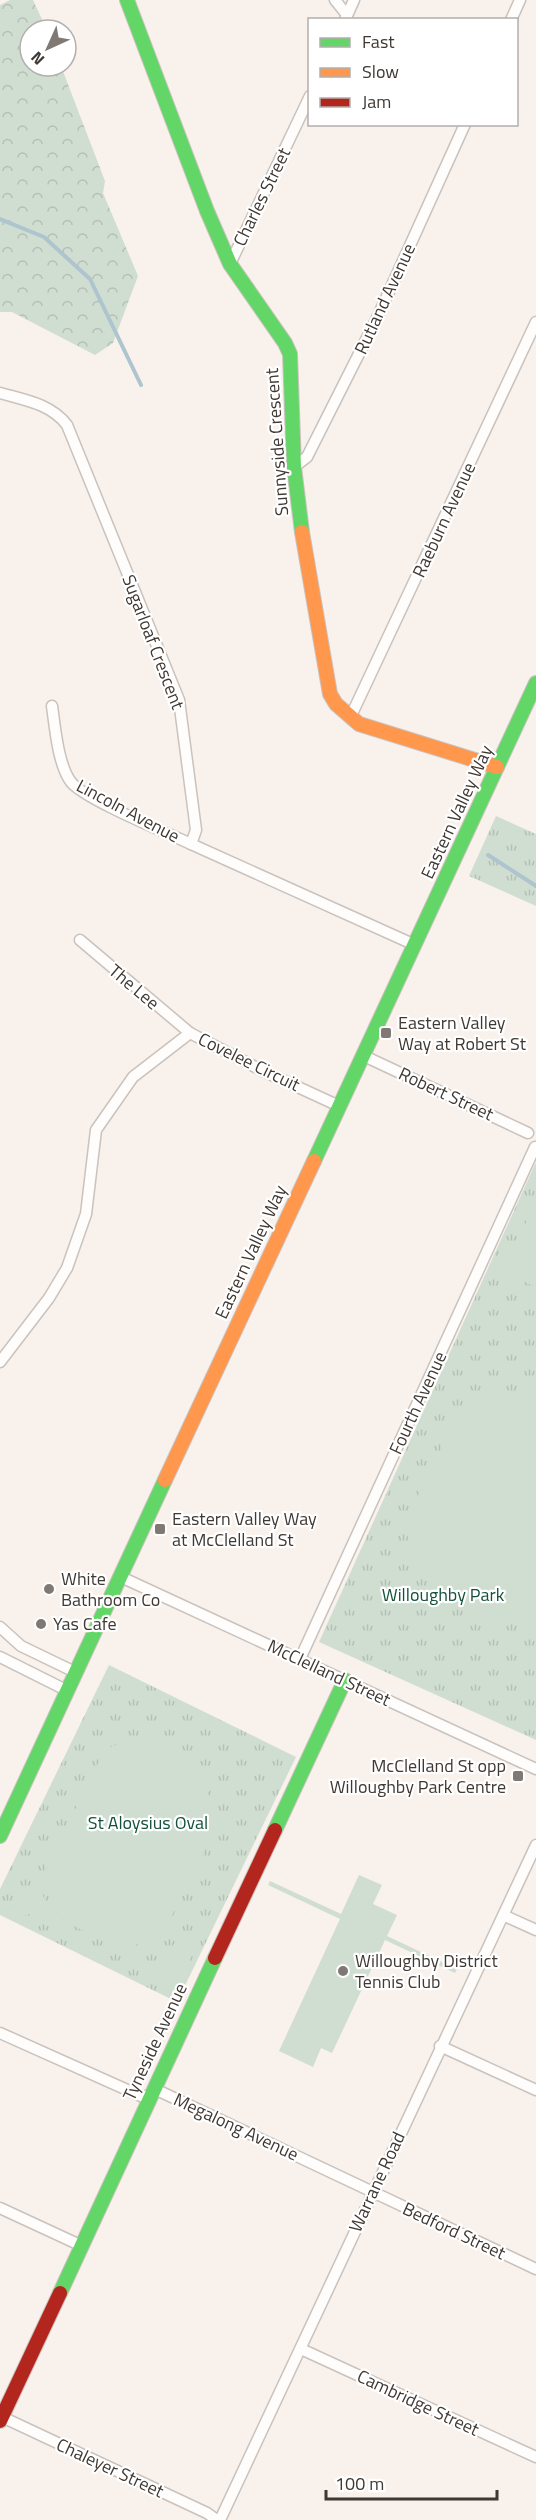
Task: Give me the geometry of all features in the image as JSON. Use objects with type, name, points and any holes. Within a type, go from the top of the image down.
[{"type":"street","name":"Sunnyside Crescent","points":[[127,0],[207,211],[230,264],[285,343],[290,354],[294,467],[299,514],[330,694],[350,718],[370,729],[497,767]]},
{"type":"street","points":[[335,0],[346,17]]},
{"type":"street","points":[[346,17],[354,0]]},
{"type":"street","points":[[512,18],[520,0]]},
{"type":"street","name":"Charles Street","points":[[230,264],[308,98]]},
{"type":"street","name":"Rutland Avenue","points":[[294,467],[308,457],[378,316],[464,126]]},
{"type":"street","name":"Raeburn Avenue","points":[[350,718],[536,322]]},
{"type":"street","name":"Sugarloaf Crescent","points":[[0,393],[48,407],[67,425],[179,700],[196,830],[191,844]]},
{"type":"street","name":"Eastern Valley Way","points":[[0,1836],[536,683]]},
{"type":"street","name":"Lincoln Avenue","points":[[52,706],[60,753],[70,782],[78,789],[191,844]]},
{"type":"street","points":[[191,844],[415,945]]},
{"type":"street","name":"The Lee","points":[[80,940],[190,1033]]},
{"type":"street","name":"Covelee Circuit","points":[[0,1362],[49,1298],[67,1268],[86,1214],[96,1130],[133,1077],[190,1033],[261,1070],[339,1106]]},
{"type":"street","name":"Robert Street","points":[[363,1055],[532,1130]]},
{"type":"street","points":[[532,1130],[529,1143],[536,1147]]},
{"type":"street","name":"Fourth Avenue","points":[[300,1659],[536,1147]]},
{"type":"street","name":"McClelland Street","points":[[121,1577],[536,1769]]},
{"type":"street","points":[[0,1628],[21,1646],[77,1672]]},
{"type":"street","points":[[0,1657],[68,1691]]},
{"type":"street","name":"Tyneside Avenue","points":[[1,2419],[345,1680]]},
{"type":"street","name":"Warrane Road","points":[[219,2520],[301,2349],[440,2046],[505,1916],[536,1845]]},
{"type":"street","points":[[505,1916],[536,1930]]},
{"type":"street","name":"Megalong Avenue","points":[[0,2033],[143,2097],[159,2091],[372,2192]]},
{"type":"street","points":[[440,2046],[536,2090]]},
{"type":"street","name":"Bedford Street","points":[[372,2192],[536,2269]]},
{"type":"street","points":[[0,2208],[82,2246]]},
{"type":"street","name":"Cambridge Street","points":[[301,2349],[536,2457]]},
{"type":"street","name":"Chaleyer Street","points":[[1,2419],[219,2520]]},
{"type":"green space","points":[[10,0],[33,0],[41,18],[18,18],[18,78],[66,78],[105,181],[103,193],[138,276],[113,343],[95,355],[12,312],[0,312],[0,5]]},
{"type":"green space","points":[[496,816],[536,834],[536,906],[469,876]]},
{"type":"green space","name":"Willoughby Park","points":[[536,1162],[536,1740],[319,1642]]},
{"type":"green space","points":[[529,1216],[536,1219],[536,1287],[503,1272]]},
{"type":"green space","points":[[516,1393],[536,1398],[536,1621],[519,1622],[489,1618],[463,1606],[439,1587],[418,1563],[408,1539],[409,1525],[421,1489],[441,1449],[463,1416],[483,1399]]},
{"type":"green space","name":"St Aloysius Oval","points":[[109,1665],[296,1757],[177,2002],[0,1915],[0,1889]]},
{"type":"green space","points":[[142,1736],[199,1764],[218,1825],[162,1935],[122,1950],[58,1918],[46,1869],[105,1749]]},
{"type":"green space","name":"Willoughby District Tennis Club","points":[[359,1875],[382,1885],[373,1904],[397,1915],[387,1936],[457,1969],[455,1973],[385,1940],[332,2053],[321,2048],[313,2067],[279,2051],[340,1919],[268,1885],[270,1881],[341,1914]]},
{"type":"green space","points":[[41,1888],[47,1909],[19,1917],[13,1895]]},
{"type":"green space","points":[[174,1944],[193,1953],[177,1989],[157,1980]]},
{"type":"waterway","points":[[0,219],[44,237],[90,279],[141,385]]},
{"type":"waterway","points":[[488,855],[536,886]]},
{"type":"traffic: fast","points":[[127,0],[207,211],[230,264],[285,343],[290,354],[294,467],[302,532]]},
{"type":"traffic: fast","points":[[314,1161],[536,683]]},
{"type":"traffic: fast","points":[[0,1836],[165,1480]]},
{"type":"traffic: fast","points":[[275,1830],[345,1680]]},
{"type":"traffic: fast","points":[[60,2293],[215,1958]]},
{"type":"traffic: slow","points":[[302,532],[330,694],[336,704],[359,724],[497,767]]},
{"type":"traffic: slow","points":[[165,1480],[314,1161]]},
{"type":"traffic: jam","points":[[215,1958],[275,1830]]},
{"type":"traffic: jam","points":[[0,2421],[60,2293]]},
{"type":"place","name":"Eastern Valley Way at Robert St","points":[[386,1033]]},
{"type":"place","name":"Eastern Valley Way at McClelland St","points":[[160,1529]]},
{"type":"place","name":"White Bathroom Co","points":[[49,1589]]},
{"type":"place","name":"Yas Cafe","points":[[41,1624]]},
{"type":"place","name":"McClelland St opp Willoughby Park Centre","points":[[518,1776]]},
{"type":"place","name":"Willoughby District Tennis Club","points":[[343,1971]]}]
